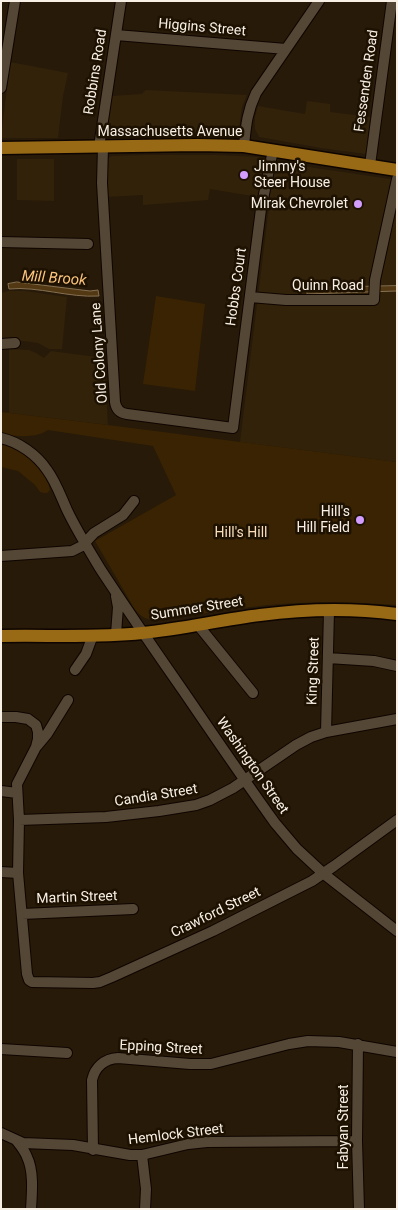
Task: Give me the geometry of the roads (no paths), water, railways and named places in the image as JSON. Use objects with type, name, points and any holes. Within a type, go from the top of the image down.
[{"type":"main road","name":"Massachusetts Avenue","points":[[1,148],[244,146],[397,170]]},
{"type":"main road","name":"Summer Street","points":[[1,636],[142,633],[282,612],[358,611],[397,614]]},
{"type":"street","points":[[1,88],[15,1]]},
{"type":"street","name":"Robbins Road","points":[[101,147],[121,1]]},
{"type":"street","points":[[244,146],[247,117],[256,92],[319,1]]},
{"type":"street","name":"Fessenden Road","points":[[370,165],[392,1]]},
{"type":"street","name":"Higgins Street","points":[[116,35],[286,49]]},
{"type":"street","name":"Old Colony Lane","points":[[101,147],[115,402],[117,407],[122,413],[127,414],[233,428]]},
{"type":"street","name":"Hobbs Court","points":[[233,428],[262,209],[273,150]]},
{"type":"street","name":"Quinn Road","points":[[250,297],[286,300],[374,300],[374,289],[397,180]]},
{"type":"street","points":[[1,242],[88,244]]},
{"type":"street","points":[[1,344],[15,343]]},
{"type":"street","name":"Washington Street","points":[[1,438],[15,443],[26,450],[47,469],[85,544],[142,633],[287,837],[324,874],[397,931]]},
{"type":"street","points":[[1,556],[78,549],[94,533],[125,514],[134,501]]},
{"type":"street","name":"Washington Street","points":[[114,590],[118,607],[116,634]]},
{"type":"street","name":"King Street","points":[[326,732],[329,611]]},
{"type":"street","points":[[198,624],[253,693]]},
{"type":"street","points":[[75,670],[86,654],[93,635]]},
{"type":"street","points":[[328,658],[374,661],[397,666]]},
{"type":"street","points":[[22,914],[18,873],[19,820],[17,784],[36,747],[47,734],[68,700]]},
{"type":"street","points":[[1,717],[23,717],[31,720],[36,725],[38,732],[36,747]]},
{"type":"street","name":"Candia Street","points":[[19,820],[106,817],[186,808],[210,800],[245,780],[303,740],[326,732],[397,719]]},
{"type":"street","points":[[1,791],[17,793]]},
{"type":"street","name":"Crawford Street","points":[[22,914],[27,974],[30,981],[38,983],[90,983],[105,980],[214,931],[295,890],[324,874],[397,820]]},
{"type":"street","points":[[1,872],[18,873]]},
{"type":"street","name":"Martin Street","points":[[22,914],[133,909]]},
{"type":"street","name":"Epping Street","points":[[93,1150],[92,1080],[98,1067],[107,1060],[118,1058],[211,1064],[299,1042],[325,1041],[358,1044],[397,1052]]},
{"type":"street","name":"Fabyan Street","points":[[358,1044],[357,1141],[359,1209]]},
{"type":"street","points":[[1,1049],[67,1054]]},
{"type":"street","name":"Hemlock Street","points":[[1,1133],[23,1143],[73,1146],[130,1155],[207,1142],[357,1141]]},
{"type":"street","points":[[16,1140],[27,1156],[32,1192],[31,1209]]},
{"type":"street","points":[[142,1154],[146,1209]]},
{"type":"place","name":"Jimmy's Steer House","points":[[244,175]]},
{"type":"place","name":"Mirak Chevrolet","points":[[358,204]]},
{"type":"place","name":"Hill's Hill Field","points":[[360,520]]},
{"type":"water label","name":"Mill Brook","points":[[54,279]]},
{"type":"park label","name":"Hill's Hill","points":[[241,533]]}]
